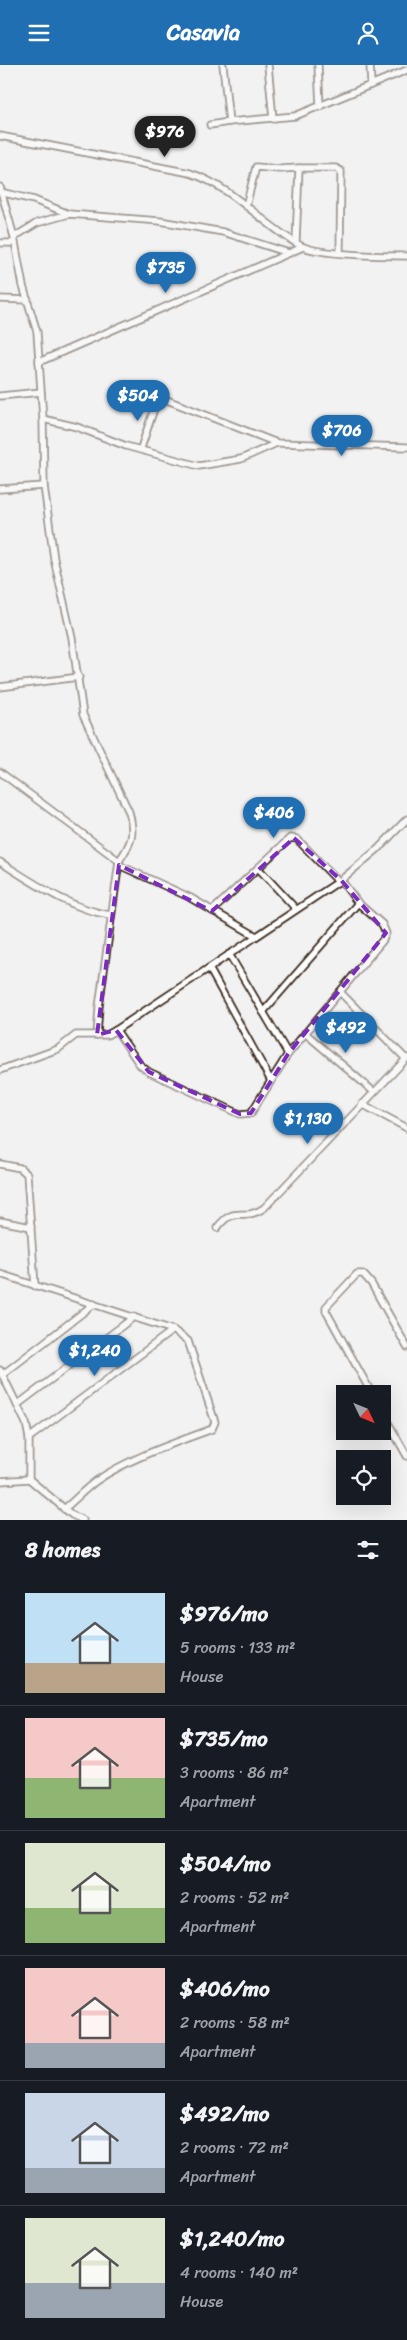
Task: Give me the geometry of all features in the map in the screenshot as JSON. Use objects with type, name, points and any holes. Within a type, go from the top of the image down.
[{"type":"street","points":[[223,65],[230,122]]},
{"type":"street","points":[[268,65],[274,119]]},
{"type":"street","points":[[318,65],[320,107]]},
{"type":"street","points":[[370,65],[371,85]]},
{"type":"street","points":[[210,125],[295,116],[407,70]]},
{"type":"street","points":[[0,136],[190,173],[220,185],[303,247],[340,252],[407,256]]},
{"type":"street","points":[[246,206],[256,167],[280,169],[336,168],[341,171],[340,252]]},
{"type":"street","points":[[296,242],[299,168]]},
{"type":"street","points":[[1,191],[49,205],[70,214],[160,221],[223,232],[289,253]]},
{"type":"street","points":[[1,191],[37,332],[43,419],[44,487],[54,559],[79,677],[83,715],[129,812],[134,829],[129,846],[119,863],[110,915],[97,1035]]},
{"type":"street","points":[[0,243],[14,240],[37,223],[70,214]]},
{"type":"street","points":[[39,362],[303,247]]},
{"type":"street","points":[[0,299],[28,300]]},
{"type":"street","points":[[0,396],[41,392]]},
{"type":"street","points":[[141,448],[156,403],[160,400],[167,400],[277,443],[407,447]]},
{"type":"street","points":[[43,419],[78,427],[160,456],[199,465],[241,459],[277,443]]},
{"type":"street","points":[[0,489],[44,487]]},
{"type":"street","points":[[0,687],[79,677]]},
{"type":"street","points":[[0,772],[119,863],[212,911],[256,937]]},
{"type":"street","points":[[0,1070],[58,1049],[76,1035],[107,1035],[116,1030],[339,881],[379,848],[407,819]]},
{"type":"street","points":[[116,1030],[140,1065],[149,1072],[240,1114],[251,1113],[288,1054],[383,940],[386,933],[382,924],[358,903],[339,881],[294,838],[290,838],[212,911]]},
{"type":"street","points":[[0,862],[51,893],[77,906],[110,915]]},
{"type":"street","points":[[258,868],[296,909]]},
{"type":"street","points":[[263,1012],[358,903]]},
{"type":"street","points":[[229,954],[288,1054]]},
{"type":"street","points":[[209,968],[271,1081]]},
{"type":"street","points":[[217,1228],[226,1216],[232,1214],[247,1215],[264,1208],[406,1058],[340,992]]},
{"type":"street","points":[[305,1033],[374,1092]]},
{"type":"street","points":[[362,1104],[407,1128]]},
{"type":"street","points":[[0,1164],[20,1168],[27,1174],[34,1286]]},
{"type":"street","points":[[0,1221],[31,1227]]},
{"type":"street","points":[[0,1274],[174,1330],[188,1341],[214,1418],[214,1427],[110,1473],[96,1482],[64,1509]]},
{"type":"street","points":[[367,1385],[326,1311],[326,1307],[357,1275],[363,1274],[371,1283],[407,1347]]},
{"type":"street","points":[[30,1479],[29,1438],[26,1423],[1,1372],[94,1303]]},
{"type":"street","points":[[17,1405],[134,1317]]},
{"type":"street","points":[[29,1438],[174,1330]]},
{"type":"street","points":[[391,1428],[407,1456]]},
{"type":"street","points":[[0,1481],[30,1479],[64,1509],[83,1520]]},
{"type":"highlighted area","points":[[294,838],[341,880],[386,933],[288,1054],[251,1113],[240,1114],[149,1072],[116,1030],[97,1035],[119,865],[212,911]]}]
